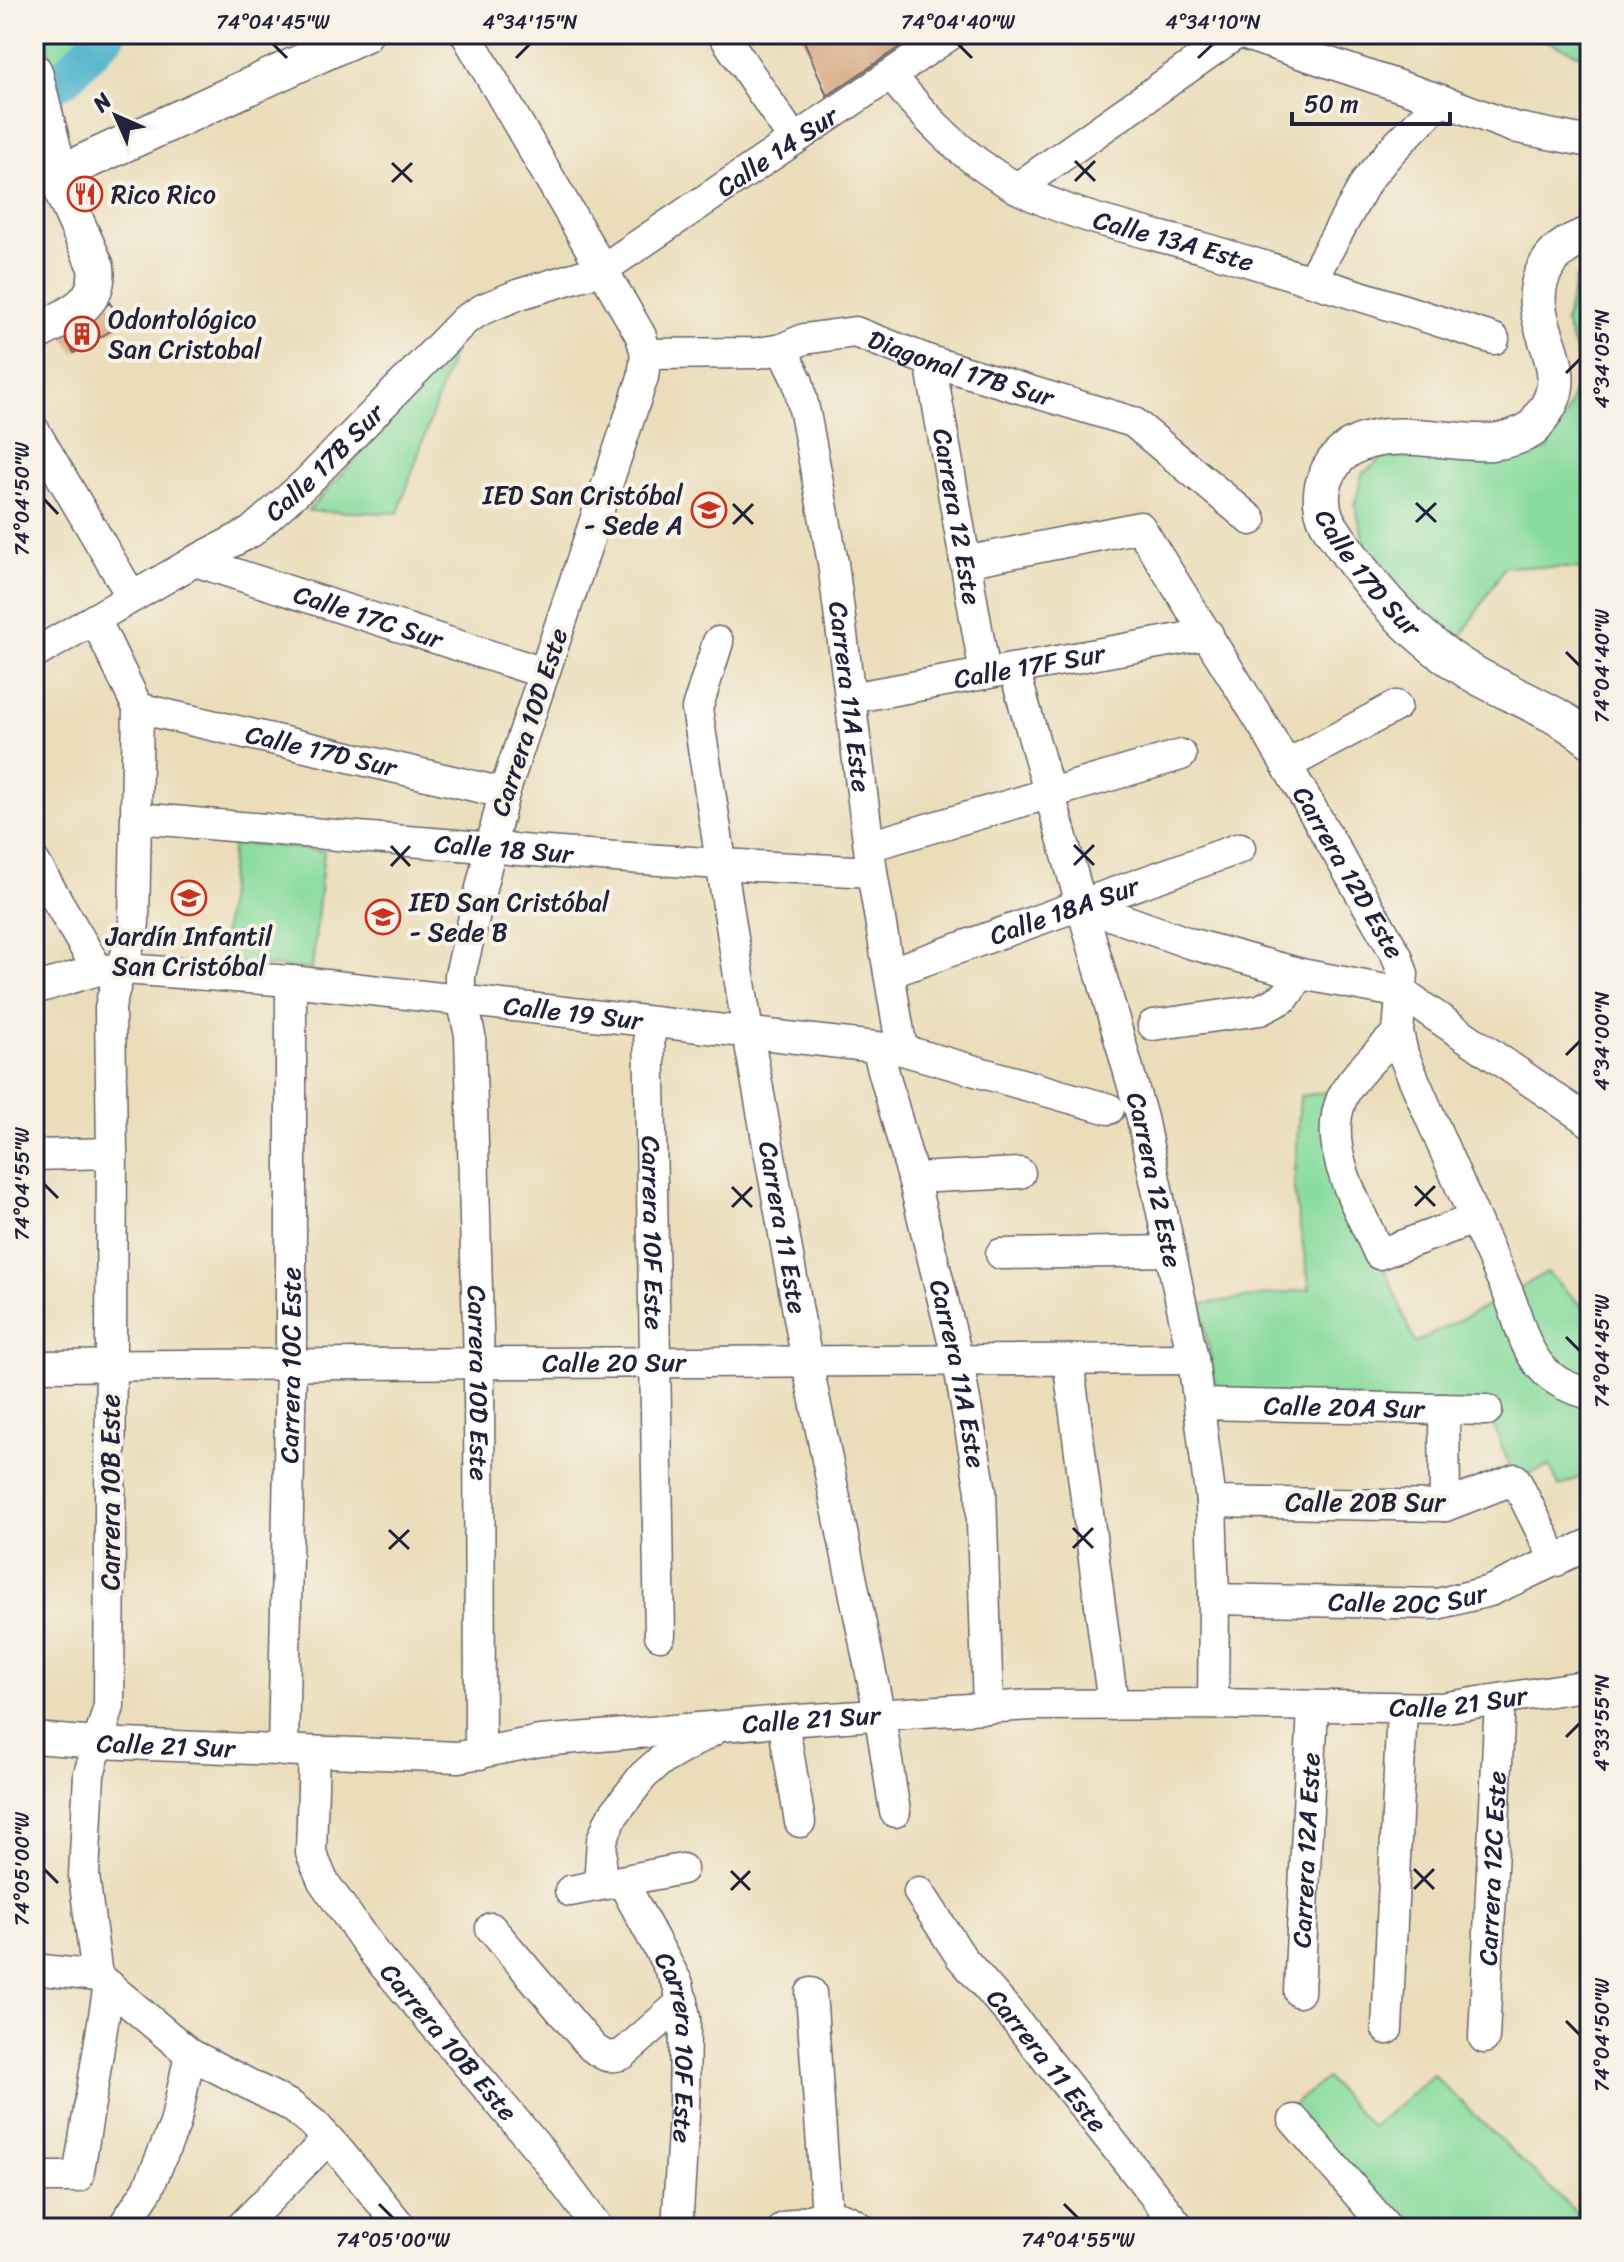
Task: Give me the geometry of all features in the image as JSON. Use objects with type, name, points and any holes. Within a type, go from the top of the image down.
[{"type":"main road","points":[[60,173],[364,34]]},
{"type":"main road","points":[[34,72],[65,197],[96,267],[96,289],[82,306],[34,334]]},
{"type":"main road","name":"Calle 17D Sur","points":[[1590,235],[1571,242],[1553,257],[1537,288],[1537,309],[1557,379],[1551,401],[1533,428],[1508,439],[1491,442],[1399,438],[1367,440],[1340,456],[1323,484],[1321,505],[1329,526],[1370,582],[1403,622],[1423,640],[1461,666],[1590,739]]},
{"type":"street","points":[[466,34],[641,336],[646,354]]},
{"type":"street","points":[[723,34],[794,140]]},
{"type":"street","name":"Calle 14 Sur","points":[[603,269],[951,34]]},
{"type":"street","points":[[1017,188],[1236,34]]},
{"type":"street","points":[[1243,34],[1513,127],[1590,142]]},
{"type":"street","name":"Calle 13A Este","points":[[891,75],[914,105],[960,149],[1017,188],[1066,208],[1312,279],[1494,339]]},
{"type":"street","points":[[1312,279],[1367,180],[1384,158],[1441,100]]},
{"type":"street","name":"Calle 17B Sur","points":[[34,654],[251,532],[276,512],[465,320],[520,294],[603,269]]},
{"type":"street","name":"Diagonal 17B Sur","points":[[646,354],[758,353],[782,349],[804,339],[855,332],[930,361],[1133,422],[1251,520]]},
{"type":"street","name":"Carrera 11A Este","points":[[782,349],[798,382],[833,563],[870,859],[889,973],[889,1049],[913,1178],[958,1361],[981,1491],[988,1708]]},
{"type":"street","name":"Carrera 10D Este","points":[[480,1754],[479,1364],[470,1035],[460,975],[504,793],[643,377],[646,354]]},
{"type":"street","name":"Carrera 12 Este","points":[[930,361],[965,562],[1000,671],[1049,793],[1082,905],[1142,1118],[1193,1359],[1211,1502],[1213,1704]]},
{"type":"street","points":[[34,430],[132,597]]},
{"type":"street","name":"Carrera 12D Este","points":[[965,562],[1140,527],[1287,765],[1397,956],[1403,974],[1398,1032],[1403,1054],[1536,1361],[1561,1384],[1590,1394]]},
{"type":"street","name":"Calle 17C Sur","points":[[195,561],[544,673]]},
{"type":"street","name":"Carrera 10B Este","points":[[34,2177],[78,2177],[103,1980],[84,1876],[89,1774],[109,1706],[110,1008],[114,986],[111,969],[134,923],[138,708],[95,619]]},
{"type":"street","name":"Calle 17F Sur","points":[[850,698],[1208,634]]},
{"type":"street","name":"Carrera 11 Este","points":[[718,642],[697,709],[748,1033],[807,1362],[880,1717],[895,1812]]},
{"type":"street","points":[[1287,765],[1396,706]]},
{"type":"street","name":"Calle 17D Sur","points":[[138,708],[504,793]]},
{"type":"street","name":"Calle 18 Sur","points":[[137,818],[722,865],[870,859],[1049,793],[1181,755]]},
{"type":"street","name":"Calle 18A Sur","points":[[889,973],[1240,848]]},
{"type":"street","points":[[34,861],[111,969]]},
{"type":"street","points":[[1082,905],[1189,943],[1301,974],[1402,993],[1590,1122]]},
{"type":"street","name":"Calle 19 Sur","points":[[34,989],[111,969],[291,981],[462,1000],[889,1049],[1109,1109]]},
{"type":"street","points":[[1153,1025],[1260,1010],[1285,997],[1301,974]]},
{"type":"street","name":"Carrera 10C Este","points":[[283,1751],[291,1364],[291,981]]},
{"type":"street","name":"Carrera 10F Este","points":[[649,1023],[660,1635]]},
{"type":"street","points":[[1398,1032],[1347,1089],[1335,1126],[1340,1163],[1379,1254],[1474,1219]]},
{"type":"street","points":[[34,1155],[112,1153]]},
{"type":"street","points":[[913,1178],[1020,1173]]},
{"type":"street","points":[[1001,1254],[1170,1251]]},
{"type":"street","name":"Calle 20 Sur","points":[[34,1366],[1193,1359]]},
{"type":"street","points":[[1068,1360],[1113,1705]]},
{"type":"street","name":"Calle 20A Sur","points":[[1200,1404],[1487,1410]]},
{"type":"street","points":[[1444,1409],[1445,1506]]},
{"type":"street","name":"Calle 20B Sur","points":[[1211,1502],[1445,1506],[1515,1479],[1556,1561]]},
{"type":"street","name":"Calle 20C Sur","points":[[1214,1599],[1437,1604],[1490,1591],[1590,1544]]},
{"type":"street","name":"Calle 21 Sur","points":[[34,1738],[445,1757],[480,1754],[540,1741],[988,1708],[1213,1704],[1441,1708],[1590,1685]]},
{"type":"street","name":"Carrera 12C Este","points":[[1484,2038],[1500,1700]]},
{"type":"street","name":"Carrera 12A Este","points":[[1299,1992],[1313,1707]]},
{"type":"street","points":[[1387,2029],[1402,1708]]},
{"type":"street","points":[[783,1721],[800,1822]]},
{"type":"street","points":[[611,1883],[602,1840],[611,1818],[643,1776],[660,1761],[720,1726]]},
{"type":"street","name":"Carrera 10B Este","points":[[314,1752],[311,1853],[323,1881],[374,1953],[542,2153],[598,2228]]},
{"type":"street","points":[[570,1891],[682,1869]]},
{"type":"street","name":"Carrera 10F Este","points":[[611,1883],[672,1973],[683,2001],[684,2115],[677,2228]]},
{"type":"street","name":"Carrera 11 Este","points":[[919,1892],[961,1957],[1013,2017],[1180,2228]]},
{"type":"street","points":[[491,1928],[602,2056],[612,2058],[623,2054],[683,2001]]},
{"type":"street","points":[[34,1969],[103,1980],[190,2054],[270,2093],[314,2124],[402,2228]]},
{"type":"street","points":[[811,1993],[827,2215]]},
{"type":"street","points":[[122,2228],[148,2189],[175,2124],[190,2054]]},
{"type":"street","points":[[1294,2120],[1387,2228]]},
{"type":"street","points":[[245,2226],[328,2139]]},
{"type":"street","points":[[784,2228],[827,2215],[839,2215],[860,2228]]},
{"type":"green space","points":[[46,34],[119,34],[90,68],[57,90]]},
{"type":"green space","points":[[1519,34],[1590,34],[1590,59],[1535,36]]},
{"type":"green space","points":[[1576,278],[1590,282],[1590,569],[1505,566],[1458,642],[1395,587],[1364,541],[1355,505],[1362,474],[1383,458],[1518,459],[1548,449],[1567,412],[1582,369],[1565,323]]},
{"type":"green space","points":[[454,351],[398,513],[308,511]]},
{"type":"green space","points":[[233,842],[324,851],[312,970],[221,962]]},
{"type":"green space","points":[[1347,1089],[1337,1113],[1379,1254],[1415,1343],[1547,1272],[1590,1314],[1590,1489],[1582,1476],[1559,1487],[1550,1466],[1515,1479],[1487,1410],[1216,1393],[1201,1304],[1310,1289],[1294,1190],[1300,1096]]},
{"type":"green space","points":[[1433,2075],[1590,2228],[1387,2228],[1286,2111],[1326,2078],[1372,2127]]},
{"type":"building","points":[[801,34],[919,34],[827,96]]},
{"type":"building","points":[[110,303],[122,324],[74,353],[61,332]]},
{"type":"waterway","points":[[34,93],[64,78],[107,34]]},
{"type":"place","name":"Rico Rico","points":[[85,194]]},
{"type":"place","name":"Odontológico San Cristobal","points":[[82,334]]},
{"type":"place","name":"IED San Cristóbal - Sede A","points":[[709,510]]},
{"type":"place","name":"Jardín Infantil San Cristóbal","points":[[189,898]]},
{"type":"place","name":"IED San Cristóbal - Sede B","points":[[383,917]]}]
